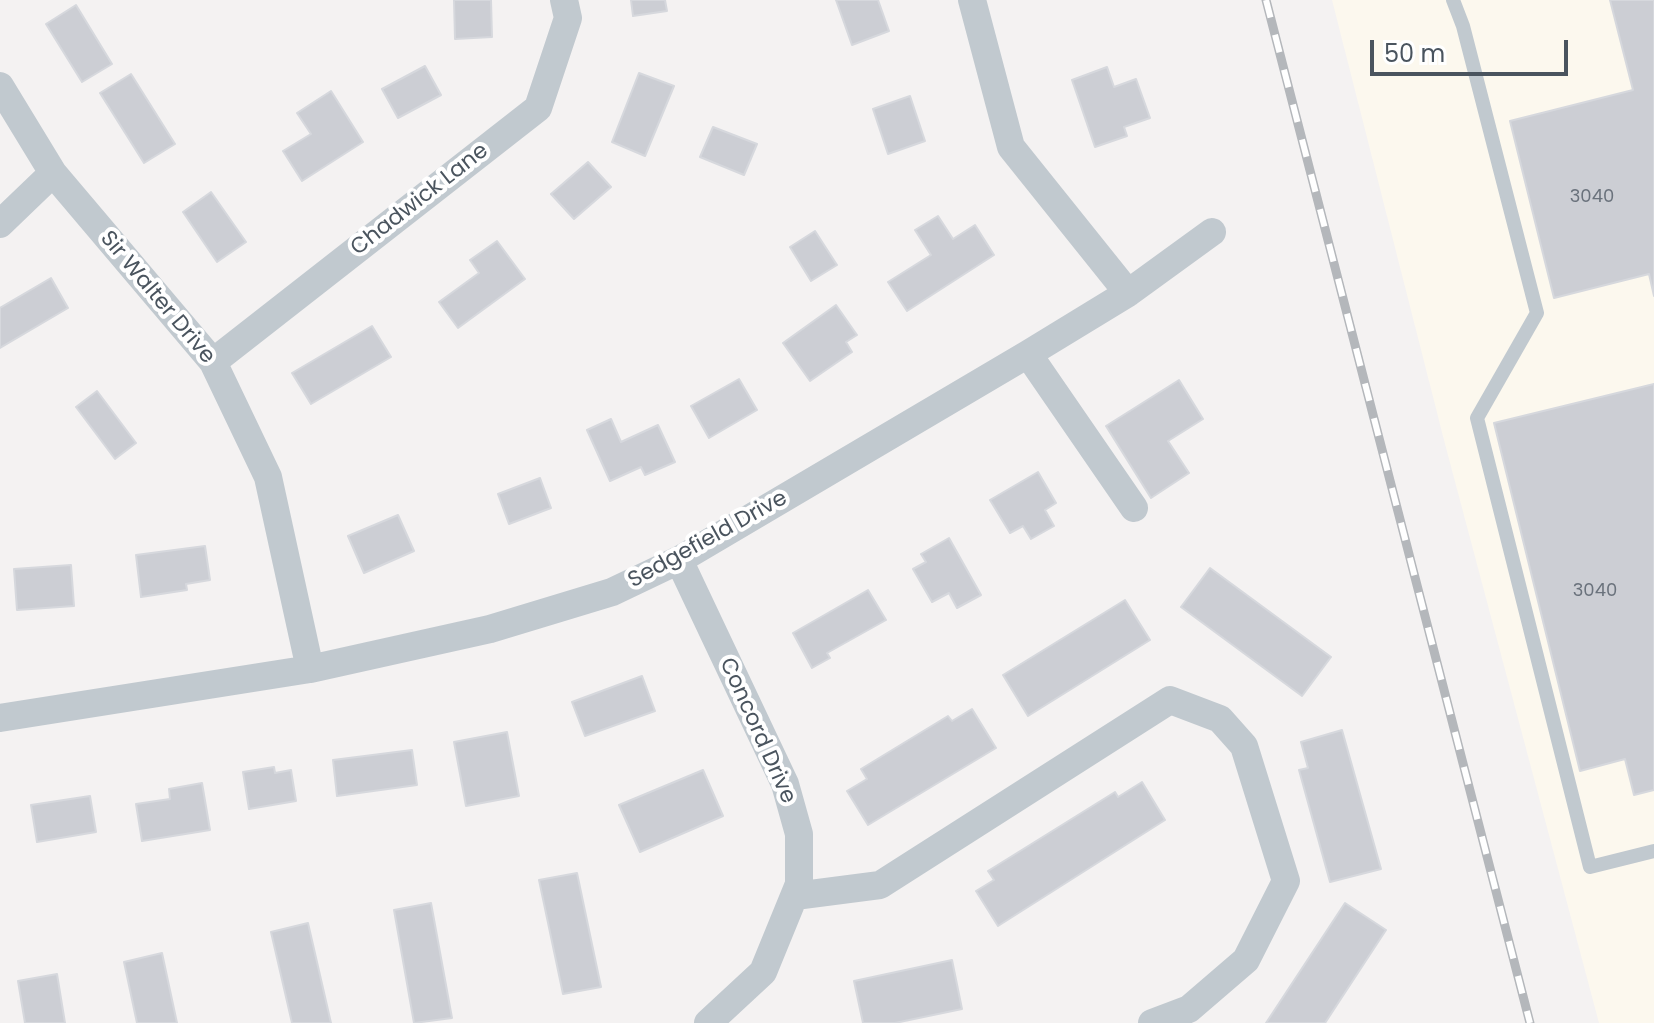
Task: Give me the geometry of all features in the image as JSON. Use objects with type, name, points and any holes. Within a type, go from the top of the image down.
[{"type":"street","name":"Chadwick Lane","points":[[213,362],[538,108],[568,18],[564,0]]},
{"type":"street","points":[[972,0],[1011,147],[1128,293]]},
{"type":"street","name":"Sir Walter Drive","points":[[0,86],[53,173],[213,362],[268,477],[310,669]]},
{"type":"street","points":[[0,224],[53,173]]},
{"type":"street","name":"Sedgefield Drive","points":[[0,718],[310,669],[490,629],[612,592],[679,560],[1028,354],[1128,293],[1212,232]]},
{"type":"street","points":[[1028,354],[1134,508]]},
{"type":"street","name":"Concord Drive","points":[[679,560],[785,784],[799,834],[799,884],[763,972],[710,1023]]},
{"type":"street","points":[[795,896],[880,885],[1170,700],[1220,719],[1244,746],[1286,881],[1246,960],[1189,1009],[1152,1023]]},
{"type":"lane","points":[[1453,0],[1463,26],[1537,313],[1477,418],[1590,867],[1654,851]]},
{"type":"shaded area","points":[[1332,0],[1654,0],[1654,1023],[1599,1023],[1445,444]]},
{"type":"building","points":[[454,0],[491,0],[492,37],[455,39]]},
{"type":"building","points":[[631,0],[665,0],[667,11],[633,16]]},
{"type":"building","points":[[836,0],[878,0],[889,31],[852,45]]},
{"type":"building","points":[[1610,0],[1654,0],[1654,296],[1649,274],[1554,298],[1510,121],[1633,90]]},
{"type":"building","points":[[76,5],[112,64],[82,82],[46,24]]},
{"type":"building","points":[[425,66],[441,95],[398,118],[382,89]]},
{"type":"building","points":[[1107,67],[1114,87],[1136,79],[1150,118],[1124,127],[1127,136],[1095,147],[1072,80]]},
{"type":"building","points":[[639,73],[674,86],[645,156],[612,142]]},
{"type":"building","points":[[131,74],[175,144],[144,163],[100,93]]},
{"type":"building","points":[[331,91],[363,142],[302,181],[283,151],[311,134],[297,113]]},
{"type":"building","points":[[910,96],[925,141],[888,154],[873,109]]},
{"type":"building","points":[[713,127],[757,144],[744,175],[700,157]]},
{"type":"building","points":[[588,162],[611,187],[574,219],[551,194]]},
{"type":"building","points":[[211,192],[246,242],[217,262],[183,212]]},
{"type":"building","points":[[938,216],[953,239],[975,225],[994,255],[907,311],[888,282],[931,255],[915,230]]},
{"type":"building","points":[[815,231],[837,265],[811,281],[790,247]]},
{"type":"building","points":[[497,241],[525,279],[458,328],[439,302],[479,273],[470,260]]},
{"type":"building","points":[[51,278],[68,308],[0,348],[0,308]]},
{"type":"building","points":[[836,305],[857,335],[846,342],[852,352],[810,381],[783,343]]},
{"type":"building","points":[[372,326],[391,357],[311,404],[292,373]]},
{"type":"building","points":[[739,379],[757,410],[709,438],[691,406]]},
{"type":"building","points":[[1179,380],[1203,419],[1168,441],[1189,473],[1151,498],[1106,426]]},
{"type":"building","points":[[1654,384],[1654,790],[1634,795],[1625,759],[1580,771],[1494,423]]},
{"type":"building","points":[[97,391],[136,443],[115,459],[76,407]]},
{"type":"building","points":[[611,419],[621,442],[658,425],[675,462],[645,475],[641,467],[610,481],[587,430]]},
{"type":"building","points":[[1038,472],[1056,503],[1045,510],[1054,526],[1031,539],[1023,526],[1010,533],[990,500]]},
{"type":"building","points":[[540,478],[551,508],[509,524],[498,494]]},
{"type":"building","points":[[398,515],[414,551],[364,573],[348,536]]},
{"type":"building","points":[[949,538],[981,595],[957,608],[949,593],[932,602],[913,569],[926,562],[921,554]]},
{"type":"building","points":[[205,546],[210,580],[186,584],[187,590],[141,597],[136,555]]},
{"type":"building","points":[[71,565],[74,606],[17,610],[14,569]]},
{"type":"building","points":[[1210,568],[1331,657],[1302,696],[1181,607]]},
{"type":"building","points":[[868,590],[886,620],[827,653],[830,658],[812,668],[793,633]]},
{"type":"building","points":[[1125,600],[1150,640],[1028,716],[1003,675]]},
{"type":"building","points":[[642,676],[655,711],[585,736],[572,702]]},
{"type":"building","points":[[972,709],[996,748],[868,825],[847,791],[867,779],[861,769],[948,716],[952,721]]},
{"type":"building","points":[[1342,730],[1381,869],[1330,882],[1299,770],[1308,768],[1301,742]]},
{"type":"building","points":[[507,732],[519,796],[466,806],[454,742]]},
{"type":"building","points":[[412,750],[417,785],[337,796],[333,760]]},
{"type":"building","points":[[274,767],[275,773],[291,770],[296,801],[249,809],[243,772]]},
{"type":"building","points":[[703,770],[723,816],[640,852],[619,805]]},
{"type":"building","points":[[1142,782],[1165,820],[998,926],[976,891],[994,880],[988,871],[1115,792],[1118,797]]},
{"type":"building","points":[[202,783],[210,830],[142,841],[136,804],[170,799],[169,789]]},
{"type":"building","points":[[90,796],[96,832],[37,842],[31,805]]},
{"type":"building","points":[[577,873],[601,987],[563,994],[539,880]]},
{"type":"building","points":[[431,903],[452,1018],[414,1023],[394,910]]},
{"type":"building","points":[[1345,903],[1386,930],[1325,1023],[1266,1023]]},
{"type":"building","points":[[308,923],[331,1023],[292,1023],[271,932]]},
{"type":"building","points":[[162,953],[177,1023],[137,1023],[124,962]]},
{"type":"building","points":[[952,960],[962,1009],[895,1023],[863,1023],[854,981]]},
{"type":"building","points":[[57,974],[65,1023],[25,1023],[18,981]]},
{"type":"railway","points":[[1266,0],[1530,1023]]}]
